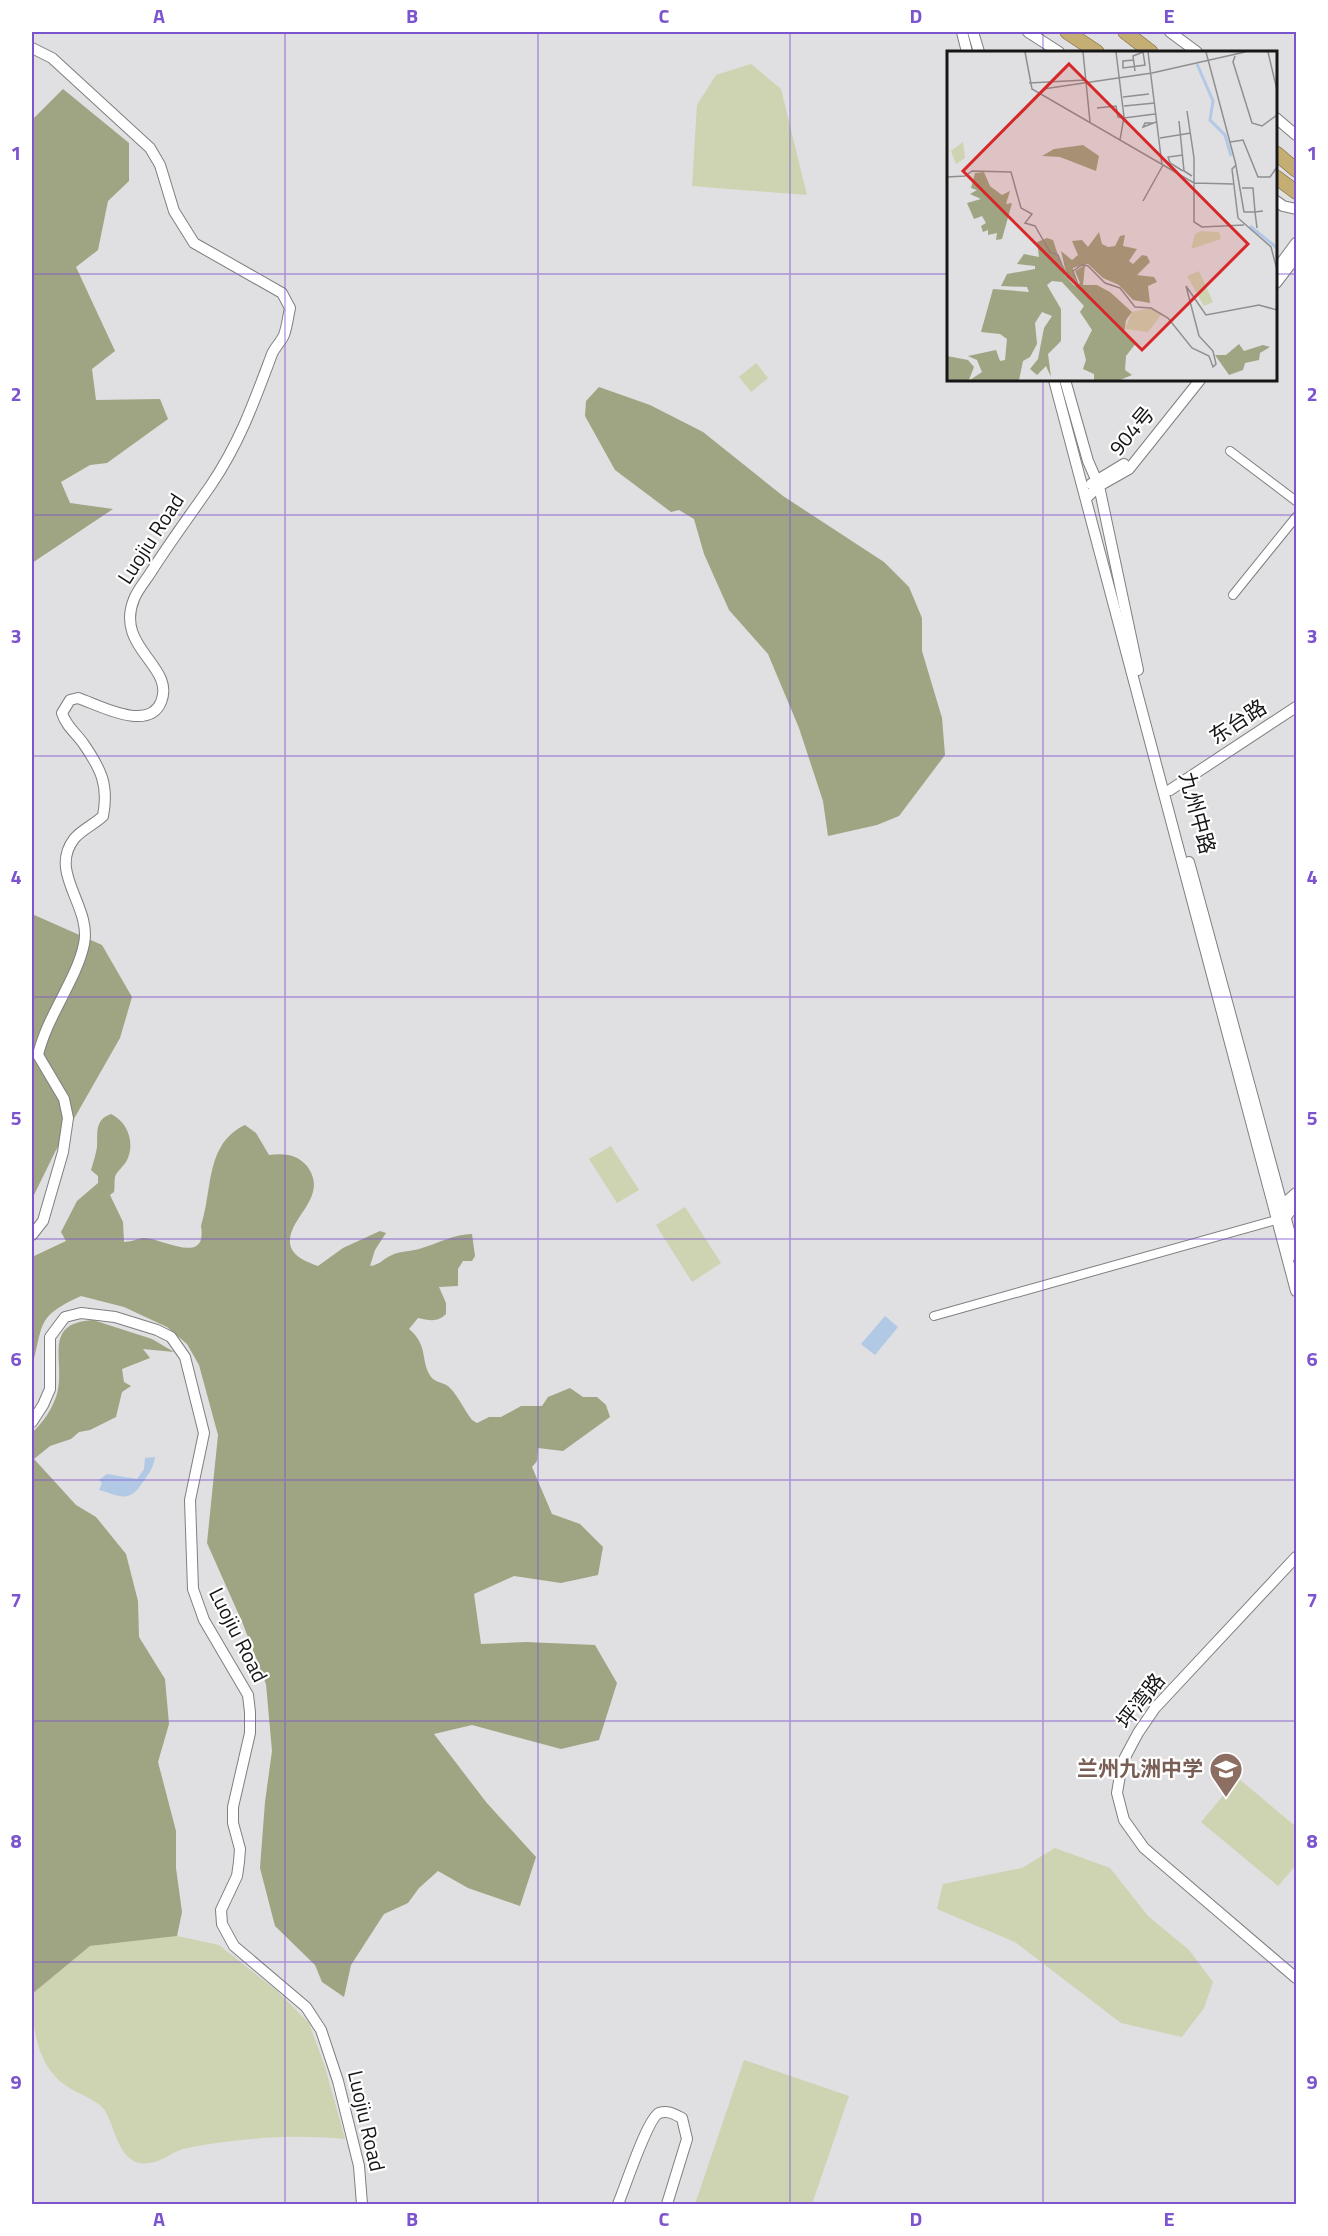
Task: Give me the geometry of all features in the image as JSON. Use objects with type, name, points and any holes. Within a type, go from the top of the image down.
[{"type":"highway","points":[[1067,32],[1096,51]]},
{"type":"highway","points":[[1125,32],[1150,51]]},
{"type":"highway","points":[[1277,155],[1296,170]]},
{"type":"highway","points":[[1277,178],[1296,192]]},
{"type":"street","points":[[962,32],[967,51]]},
{"type":"street","points":[[973,32],[979,51]]},
{"type":"street","points":[[1028,32],[1057,51]]},
{"type":"street","points":[[1170,32],[1196,51]]},
{"type":"street","name":"Luojiu Road","points":[[32,48],[52,58],[150,147],[160,165],[174,211],[194,243],[282,293],[290,308],[284,335],[273,350],[237,445],[178,528],[134,598],[128,623],[136,644],[157,669],[162,690],[160,703],[154,710],[140,717],[128,717],[78,698],[70,700],[62,713],[65,723],[83,743],[102,775],[107,794],[103,816],[75,837],[64,858],[66,874],[84,919],[84,943],[43,1035],[38,1055],[64,1099],[68,1119],[63,1152],[43,1221],[32,1235]]},
{"type":"street","points":[[1277,120],[1296,135]]},
{"type":"street","points":[[1277,202],[1296,209]]},
{"type":"street","points":[[1277,267],[1296,243]]},
{"type":"street","points":[[1277,281],[1296,257]]},
{"type":"street","points":[[1054,381],[1226,1032],[1281,1213],[1296,1292]]},
{"type":"street","name":"九州中路","points":[[1065,381],[1098,483],[1141,682],[1281,1213],[1296,1256]]},
{"type":"street","points":[[1098,483],[1126,463],[1190,381]]},
{"type":"street","name":"904号","points":[[1085,494],[1098,483],[1129,469],[1199,381]]},
{"type":"street","points":[[1230,452],[1296,501]]},
{"type":"street","points":[[1233,595],[1296,517]]},
{"type":"street","name":"东台路","points":[[1170,790],[1296,707]]},
{"type":"street","points":[[1281,1213],[1296,1193]]},
{"type":"street","points":[[934,1316],[1281,1213],[1296,1203]]},
{"type":"street","name":"Luojiu Road","points":[[32,1422],[44,1405],[50,1389],[50,1337],[65,1317],[81,1312],[157,1330],[171,1337],[185,1357],[204,1433],[190,1500],[193,1589],[204,1620],[248,1695],[250,1712],[250,1732],[233,1807],[233,1823],[240,1849],[239,1862],[237,1876],[221,1910],[222,1924],[234,1946],[306,2007],[321,2030],[338,2081],[358,2166],[362,2205]]},
{"type":"street","name":"坪湾路","points":[[1296,1557],[1155,1708],[1122,1762],[1117,1793],[1124,1820],[1144,1848],[1296,1978]]},
{"type":"street","points":[[618,2205],[645,2133],[653,2118],[660,2113],[671,2112],[682,2118],[687,2139],[667,2205]]},
{"type":"green space","points":[[751,64],[781,89],[807,195],[692,186],[697,105],[716,75]]},
{"type":"green space","points":[[63,89],[129,143],[129,181],[108,201],[98,250],[76,267],[115,351],[92,369],[96,400],[160,399],[168,419],[107,463],[90,465],[61,482],[70,503],[113,509],[32,563],[32,120]]},
{"type":"green space","points":[[756,363],[768,378],[751,392],[739,377]]},
{"type":"green space","points":[[599,387],[650,405],[703,432],[783,496],[884,562],[909,587],[922,618],[922,651],[942,718],[945,755],[899,816],[877,825],[828,836],[823,801],[799,728],[768,654],[729,610],[704,554],[694,519],[679,510],[671,512],[615,470],[585,416],[586,401]]},
{"type":"green space","points":[[32,914],[102,945],[132,997],[120,1038],[55,1152],[32,1199]]},
{"type":"green space","points":[[111,1114],[122,1122],[130,1141],[129,1155],[116,1175],[114,1192],[110,1195],[123,1222],[124,1242],[143,1238],[181,1247],[190,1248],[197,1245],[201,1238],[201,1226],[212,1169],[217,1156],[232,1133],[245,1125],[256,1133],[269,1155],[285,1154],[299,1159],[307,1166],[313,1177],[314,1187],[311,1197],[295,1224],[290,1243],[293,1252],[305,1260],[318,1266],[343,1248],[380,1231],[386,1233],[375,1250],[370,1266],[398,1253],[418,1249],[459,1235],[472,1234],[475,1256],[472,1261],[463,1261],[458,1269],[458,1286],[439,1287],[446,1303],[446,1314],[436,1320],[418,1318],[409,1329],[420,1342],[426,1367],[433,1379],[450,1388],[472,1420],[477,1423],[489,1417],[501,1417],[521,1406],[542,1406],[548,1397],[570,1388],[583,1397],[597,1397],[606,1405],[610,1417],[563,1451],[538,1448],[537,1461],[532,1467],[552,1514],[580,1524],[603,1547],[598,1575],[561,1583],[514,1576],[474,1594],[481,1644],[526,1642],[595,1645],[617,1683],[599,1740],[561,1749],[472,1725],[434,1734],[486,1802],[536,1857],[520,1906],[468,1888],[438,1871],[419,1888],[408,1903],[384,1914],[351,1965],[344,1997],[322,1982],[315,1965],[275,1926],[260,1868],[272,1751],[266,1684],[243,1624],[207,1543],[218,1435],[199,1365],[187,1344],[167,1327],[124,1307],[81,1296],[48,1316],[41,1331],[32,1367],[32,1257],[66,1241],[61,1232],[77,1201],[98,1183],[98,1176],[91,1170],[97,1147],[98,1128],[99,1123]]},
{"type":"green space","points":[[611,1146],[639,1190],[617,1203],[589,1159]]},
{"type":"green space","points":[[685,1207],[721,1263],[692,1282],[656,1225]]},
{"type":"green space","points":[[93,1320],[152,1339],[174,1352],[143,1349],[150,1358],[122,1369],[124,1382],[131,1386],[122,1392],[116,1417],[90,1430],[79,1432],[71,1439],[50,1446],[34,1459],[76,1505],[96,1517],[126,1554],[138,1601],[139,1637],[165,1679],[169,1724],[158,1762],[176,1831],[176,1868],[182,1912],[177,1936],[90,1946],[32,1994],[32,1433],[47,1415],[57,1394],[61,1336],[67,1328],[77,1323]]},
{"type":"green space","points":[[1238,1778],[1296,1827],[1296,1865],[1278,1886],[1201,1822]]},
{"type":"green space","points":[[1055,1848],[1110,1868],[1148,1916],[1189,1950],[1213,1982],[1204,2008],[1182,2037],[1121,2023],[1015,1942],[937,1909],[943,1884],[1022,1868]]},
{"type":"green space","points":[[177,1936],[219,1945],[277,1991],[309,2023],[325,2067],[345,2139],[286,2137],[227,2142],[182,2149],[154,2162],[138,2163],[124,2152],[103,2108],[68,2087],[49,2069],[38,2046],[35,2033],[32,1994],[90,1946]]},
{"type":"green space","points":[[744,2060],[849,2096],[812,2204],[695,2204]]},
{"type":"water","points":[[885,1316],[898,1327],[875,1355],[861,1344]]},
{"type":"water","points":[[155,1457],[149,1473],[133,1494],[118,1496],[99,1490],[102,1483],[99,1480],[107,1474],[137,1479],[144,1469],[145,1458]]},
{"type":"place","name":"兰州九洲中学","points":[[1226,1798]]}]
